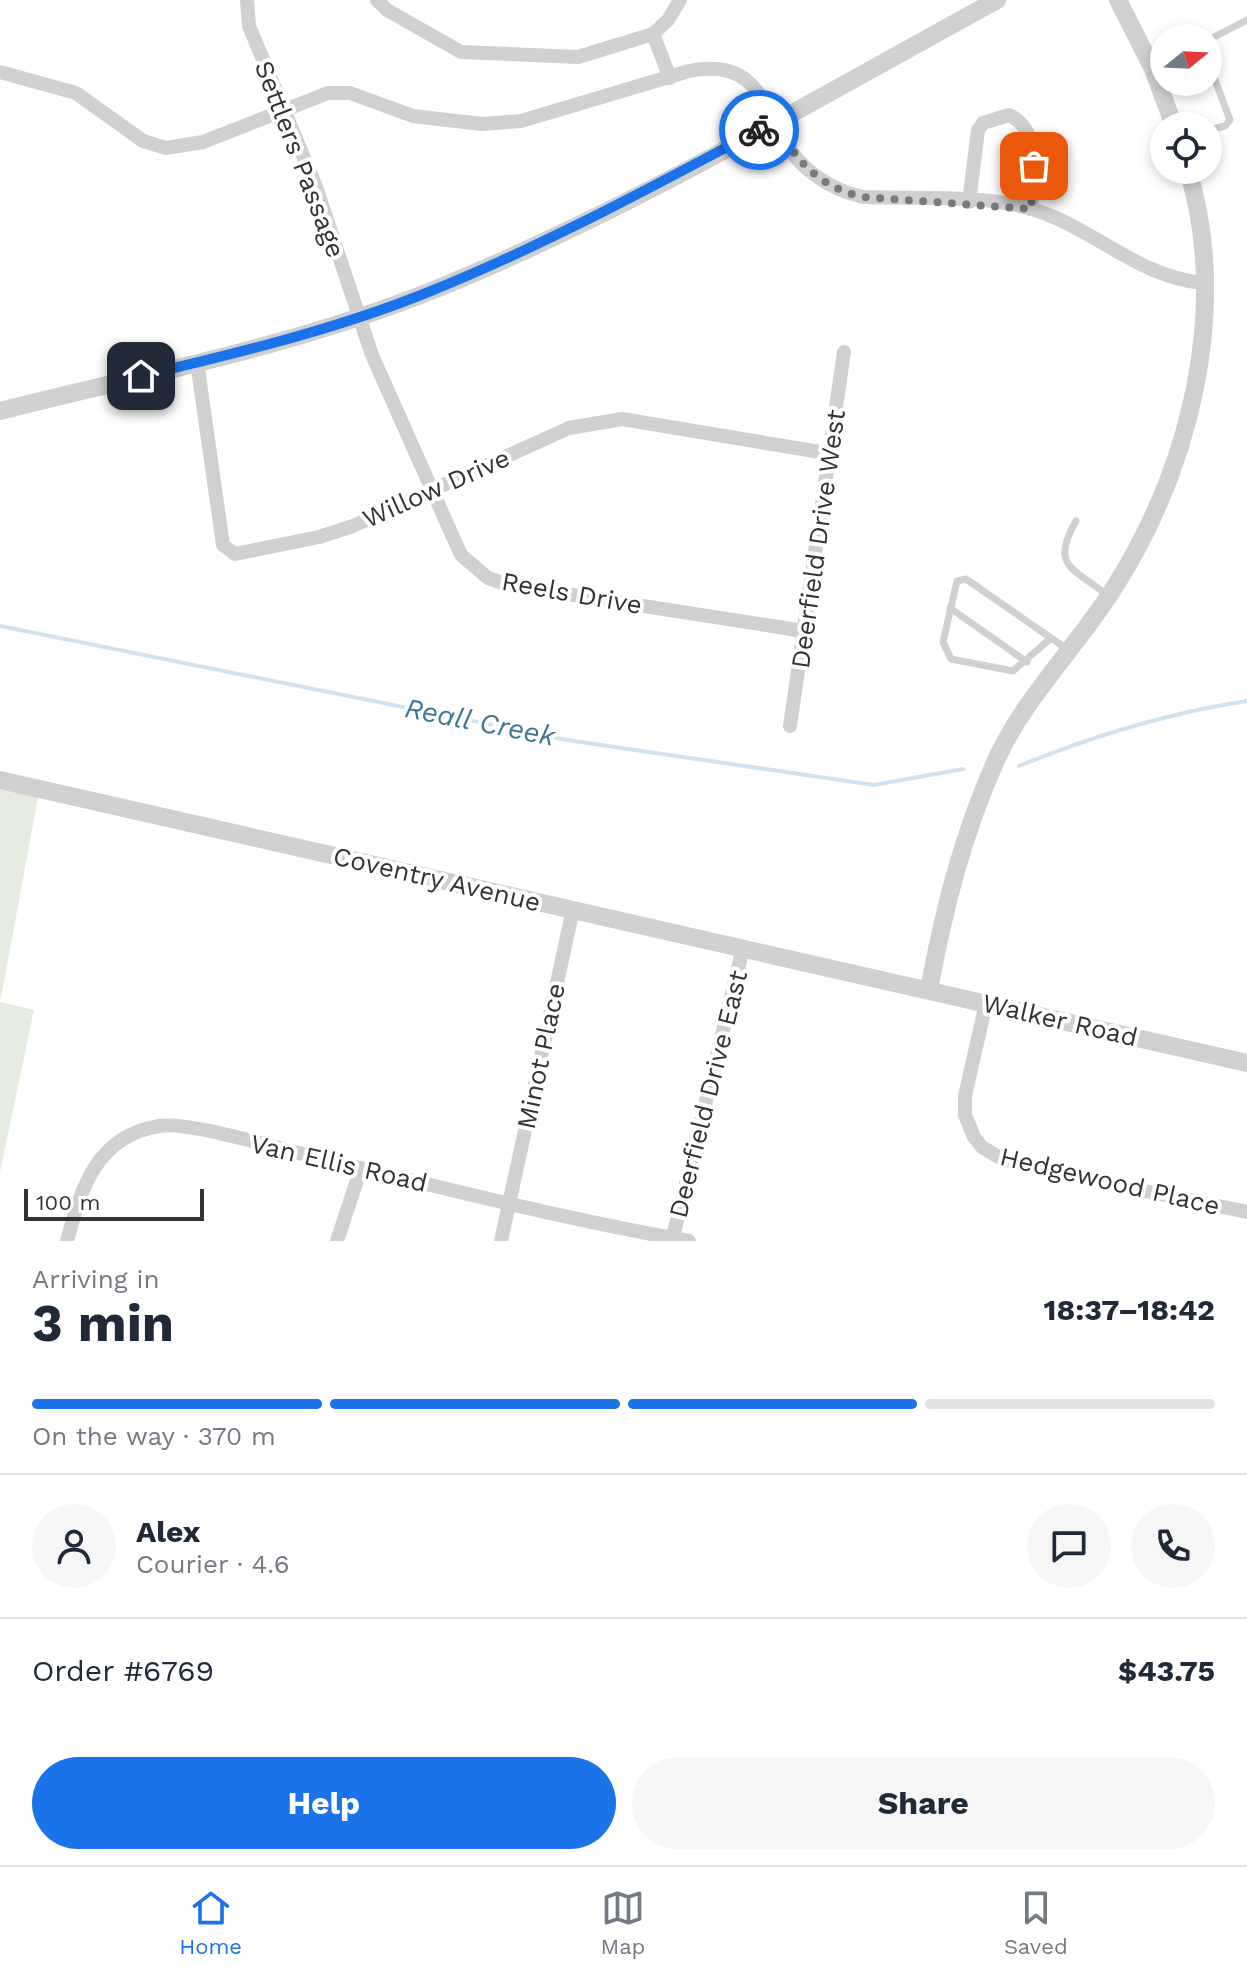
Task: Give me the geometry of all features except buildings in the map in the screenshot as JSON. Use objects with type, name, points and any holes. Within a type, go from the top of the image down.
[{"type":"street","name":"Settlers Passage","points":[[247,0],[249,26],[316,187],[358,318]]},
{"type":"street","points":[[377,0],[387,10],[461,52],[578,57],[653,34],[664,26],[680,0]]},
{"type":"street","points":[[0,411],[358,318],[480,270],[640,193],[997,0]]},
{"type":"street","points":[[1118,0],[1150,52]]},
{"type":"street","points":[[653,34],[670,78]]},
{"type":"street","points":[[0,72],[76,93],[143,141],[166,148],[203,142],[328,93],[350,93],[413,116],[447,122],[521,121],[699,69],[739,75],[761,92],[785,142],[820,180],[839,192],[863,197],[969,202],[1031,209],[1058,219],[1155,273],[1203,283]]},
{"type":"street","points":[[969,202],[978,130],[983,123],[1009,115],[1023,122],[1031,139],[1031,209]]},
{"type":"street","points":[[929,990],[947,894],[966,833],[998,756],[1109,596],[1149,528],[1176,465],[1192,407],[1203,326],[1203,283],[1190,184]]},
{"type":"street","name":"Reels Drive","points":[[358,318],[461,555],[488,578],[509,585],[804,631]]},
{"type":"street","name":"Deerfield Drive West","points":[[790,726],[832,454],[844,352]]},
{"type":"street","name":"Willow Drive","points":[[197,362],[216,512],[223,545],[228,551],[253,552],[319,537],[431,491],[569,428],[601,420],[638,422],[832,454]]},
{"type":"street","name":"Coventry Avenue","points":[[0,780],[873,978]]},
{"type":"street","name":"Minot Place","points":[[501,1241],[573,909]]},
{"type":"street","name":"Deerfield Drive East","points":[[673,1240],[743,948]]},
{"type":"street","name":"Walker Road","points":[[873,978],[1247,1063]]},
{"type":"street","name":"Hedgewood Place","points":[[986,1003],[965,1096],[965,1115],[982,1147],[1000,1158],[1053,1172],[1247,1212]]},
{"type":"street","name":"Van Ellis Road","points":[[67,1241],[82,1185],[94,1165],[134,1135],[159,1126],[224,1136],[509,1203],[689,1241]]},
{"type":"street","points":[[337,1241],[361,1168]]},
{"type":"lane","points":[[1222,33],[1247,20]]},
{"type":"lane","points":[[1221,96],[1230,120],[1222,127]]},
{"type":"lane","points":[[1076,521],[1062,545],[1062,553],[1072,567],[1109,596]]},
{"type":"lane","points":[[1051,638],[1013,671],[951,659],[943,642],[957,581],[966,579],[1051,638],[1069,651]]},
{"type":"lane","points":[[950,608],[1027,662]]},
{"type":"shaded area","points":[[0,789],[38,797],[1,998],[0,998]]},
{"type":"shaded area","points":[[0,1002],[34,1010],[0,1172]]},
{"type":"waterway","name":"Reall Creek","points":[[0,626],[567,740],[874,785],[963,769]]},
{"type":"waterway","name":"Reall Creek","points":[[1019,766],[1131,727],[1247,701]]},
{"type":"way so far","points":[[759,130],[777,120],[785,142],[820,180],[839,192],[863,197],[969,202],[1031,209],[1034,166]]},
{"type":"route","points":[[141,376],[309,333],[426,293],[640,193],[759,130]]}]
